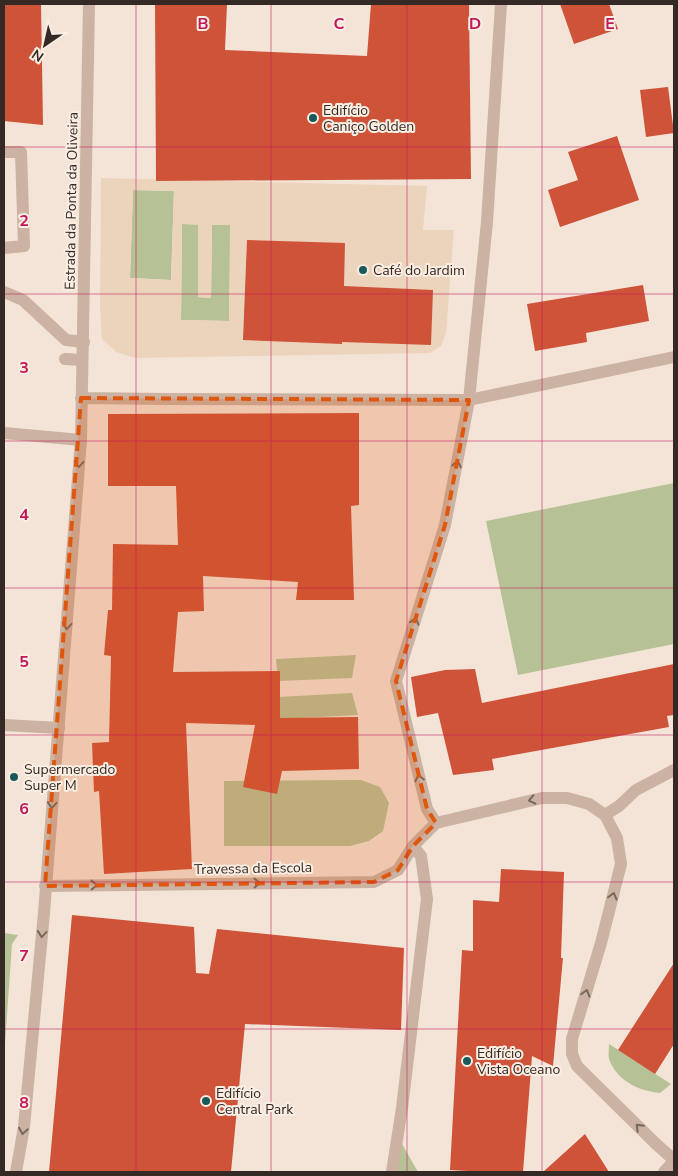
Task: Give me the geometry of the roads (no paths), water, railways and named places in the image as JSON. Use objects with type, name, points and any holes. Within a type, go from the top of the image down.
[{"type":"street","name":"Estrada da Ponta da Oliveira","points":[[16,1172],[24,1126],[46,886],[81,440],[89,4]]},
{"type":"street","points":[[501,4],[487,222],[469,400],[444,525],[396,681],[427,809],[436,823],[542,798],[567,798],[589,804],[605,815],[617,838],[621,864],[572,1040],[572,1054],[578,1066],[674,1161],[664,1172]]},
{"type":"street","points":[[4,152],[20,152],[24,246],[4,248]]},
{"type":"street","points":[[4,292],[23,300],[66,340],[84,342]]},
{"type":"street","points":[[81,398],[469,400],[674,357]]},
{"type":"street","points":[[65,359],[82,360]]},
{"type":"street","points":[[4,433],[81,440]]},
{"type":"street","points":[[4,725],[58,728]]},
{"type":"street","points":[[605,815],[619,806],[636,790],[674,770]]},
{"type":"street","name":"Travessa da Escola","points":[[46,886],[374,882],[398,870],[413,846],[436,823]]},
{"type":"street","points":[[392,1172],[402,1108],[427,899],[421,856],[413,846]]},
{"type":"place","name":"Edifício Caniço Golden","points":[[313,118]]},
{"type":"place","name":"Café do Jardim","points":[[363,270]]},
{"type":"place","name":"Supermercado Super M","points":[[14,777]]},
{"type":"place","name":"Edifício Vista Oceano","points":[[467,1061]]},
{"type":"place","name":"Edifício Central Park","points":[[206,1101]]}]
